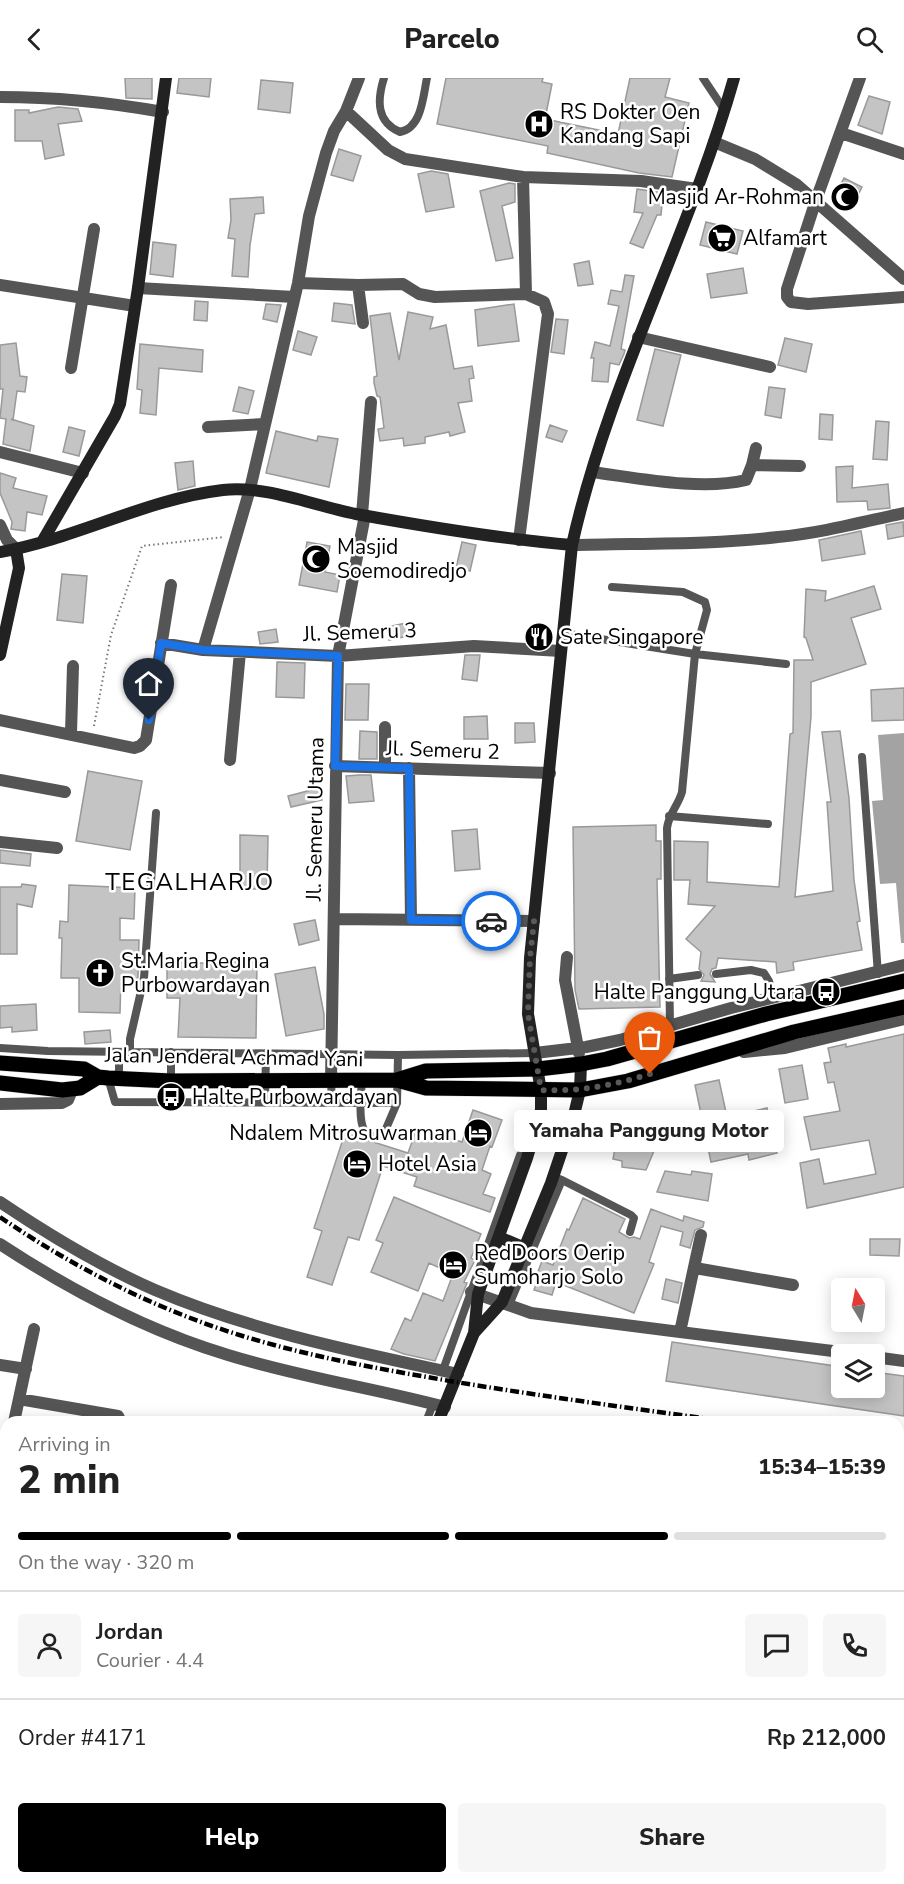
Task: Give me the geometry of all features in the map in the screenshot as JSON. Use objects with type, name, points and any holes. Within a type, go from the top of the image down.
[{"type":"main road","points":[[42,542],[120,404],[166,78]]},
{"type":"main road","points":[[438,1416],[439,1405],[458,1374],[474,1334],[475,1293],[541,1110],[541,1090],[528,1014],[530,958],[572,545],[605,428],[638,337],[697,189],[734,78]]},
{"type":"main road","points":[[0,552],[42,542],[186,498],[223,490],[250,489],[364,515],[519,540],[572,545]]},
{"type":"main road","points":[[0,655],[19,568],[16,549]]},
{"type":"main road","name":"Jalan Jenderal Achmad Yani","points":[[1,1065],[84,1069],[108,1078],[171,1081],[397,1080],[426,1071],[538,1069],[581,1064],[670,1041],[879,979],[904,981]]},
{"type":"main road","name":"Jalan Jenderal Achmad Yani","points":[[397,1080],[426,1088],[580,1090],[628,1081],[794,1032],[904,1007]]},
{"type":"main road","points":[[670,1041],[677,1066]]},
{"type":"main road","points":[[474,1334],[506,1304],[558,1178],[580,1090],[581,1064]]},
{"type":"main road","points":[[0,1083],[62,1090],[80,1088],[108,1078]]},
{"type":"main road","points":[[495,1236],[529,1249]]},
{"type":"street","points":[[203,650],[250,489],[298,283],[309,216],[326,153],[359,78]]},
{"type":"street","points":[[860,78],[816,200],[787,289],[787,297],[794,303],[808,304],[904,297]]},
{"type":"street","points":[[0,97],[101,101],[162,112]]},
{"type":"street","points":[[346,111],[388,150],[405,159],[523,177],[641,181],[697,189]]},
{"type":"street","points":[[841,133],[904,154]]},
{"type":"street","points":[[714,141],[769,167],[796,184],[904,279]]},
{"type":"street","points":[[523,177],[526,294]]},
{"type":"street","points":[[71,368],[94,229]]},
{"type":"street","points":[[298,283],[403,284],[419,294],[435,297],[526,294],[544,302],[548,314],[519,540]]},
{"type":"street","points":[[0,285],[135,306]]},
{"type":"street","points":[[358,285],[363,323]]},
{"type":"street","points":[[138,288],[294,297]]},
{"type":"street","points":[[638,337],[770,367]]},
{"type":"street","name":"Jl. Semeru Utama","points":[[331,1081],[338,656],[364,515],[372,402]]},
{"type":"street","points":[[208,427],[265,424]]},
{"type":"street","points":[[592,472],[680,483],[739,482],[747,479],[756,448]]},
{"type":"street","points":[[0,452],[82,473]]},
{"type":"street","points":[[752,465],[800,466]]},
{"type":"street","points":[[572,545],[737,541],[769,538],[827,530],[904,513]]},
{"type":"street","points":[[0,525],[7,540],[16,549]]},
{"type":"street","points":[[0,720],[134,748],[143,744],[146,740],[171,585]]},
{"type":"street","name":"Jl. Semeru 3","points":[[161,643],[203,650],[338,656],[474,646],[561,651]]},
{"type":"street","points":[[230,760],[240,652]]},
{"type":"street","points":[[71,733],[73,666]]},
{"type":"street","points":[[385,727],[385,767]]},
{"type":"street","name":"Jl. Semeru 2","points":[[335,766],[550,773]]},
{"type":"street","points":[[409,768],[411,920]]},
{"type":"street","points":[[0,780],[65,792]]},
{"type":"street","points":[[0,842],[57,848]]},
{"type":"street","points":[[334,919],[534,921]]},
{"type":"street","points":[[567,957],[565,980],[581,1064]]},
{"type":"street","points":[[535,1053],[620,1040],[773,997],[879,979],[904,965]]},
{"type":"street","points":[[716,1054],[785,1048],[904,1019]]},
{"type":"street","points":[[670,1025],[670,1041]]},
{"type":"street","points":[[0,1104],[62,1103],[68,1100],[73,1088]]},
{"type":"street","points":[[0,1202],[88,1257],[155,1290],[267,1329],[458,1374]]},
{"type":"street","points":[[680,1332],[701,1235]]},
{"type":"street","points":[[0,1244],[57,1278],[124,1313],[226,1355],[439,1405]]},
{"type":"street","points":[[695,1268],[793,1285]]},
{"type":"street","points":[[475,1293],[531,1313],[831,1351]]},
{"type":"street","points":[[15,1416],[34,1329]]},
{"type":"street","points":[[885,1358],[904,1360]]},
{"type":"street","points":[[0,1365],[26,1369]]},
{"type":"street","points":[[19,1399],[118,1416]]},
{"type":"lane","points":[[384,78],[379,101],[380,113],[386,123],[400,132],[412,128],[418,118],[427,78]]},
{"type":"lane","points":[[703,78],[724,111]]},
{"type":"lane","points":[[612,587],[683,592],[705,602],[707,610],[695,654],[682,792],[678,804],[669,816],[667,842],[670,1025]]},
{"type":"lane","points":[[563,633],[695,654],[786,664]]},
{"type":"lane","points":[[862,757],[879,979]]},
{"type":"lane","points":[[130,1052],[130,1039],[144,978],[156,813]]},
{"type":"lane","points":[[669,816],[768,824]]},
{"type":"lane","points":[[716,974],[751,970],[765,972],[773,997]]},
{"type":"lane","points":[[669,979],[698,975]]},
{"type":"lane","points":[[0,1048],[119,1052],[398,1055],[535,1053]]},
{"type":"lane","points":[[119,1052],[108,1078],[115,1102],[397,1103]]},
{"type":"lane","points":[[171,1052],[171,1081]]},
{"type":"lane","points":[[265,1103],[266,1053]]},
{"type":"lane","points":[[362,1081],[360,1122],[363,1129],[375,1135],[386,1131],[397,1103],[398,1055]]},
{"type":"lane","points":[[331,1081],[332,1103]]},
{"type":"lane","points":[[558,1178],[631,1215],[634,1222],[630,1232]]},
{"type":"lane","points":[[443,1371],[475,1293]]},
{"type":"lane","points":[[431,1416],[439,1405]]},
{"type":"path","points":[[91,738],[111,635],[142,546],[236,536]]},
{"type":"shaded area","points":[[904,733],[904,943],[901,943],[896,883],[880,884],[872,801],[883,800],[878,735]]},
{"type":"building","points":[[125,78],[152,78],[152,99],[126,98]]},
{"type":"building","points":[[179,78],[211,78],[209,97],[177,93]]},
{"type":"building","points":[[446,78],[543,78],[542,82],[552,84],[545,119],[618,134],[630,78],[670,78],[665,97],[689,103],[672,177],[639,173],[547,153],[548,146],[437,124]]},
{"type":"building","points":[[261,80],[293,83],[290,113],[258,109]]},
{"type":"building","points":[[869,96],[890,102],[882,134],[858,125]]},
{"type":"building","points":[[58,107],[78,109],[82,121],[58,124],[64,155],[45,159],[42,141],[15,141],[15,110],[29,110],[29,113]]},
{"type":"building","points":[[339,149],[361,156],[353,181],[331,175]]},
{"type":"building","points":[[431,171],[448,174],[454,207],[426,212],[418,174]]},
{"type":"building","points":[[844,178],[862,187],[852,207],[834,198]]},
{"type":"building","points":[[509,183],[515,184],[515,202],[502,206],[513,258],[496,261],[480,191]]},
{"type":"building","points":[[637,189],[663,193],[661,215],[657,215],[643,248],[630,243],[643,213],[634,212]]},
{"type":"building","points":[[263,197],[264,213],[255,214],[248,277],[232,276],[235,239],[228,238],[231,220],[230,199]]},
{"type":"building","name":"Alfamart","points":[[706,222],[743,231],[737,254],[700,245]]},
{"type":"building","points":[[153,242],[176,245],[173,277],[150,274]]},
{"type":"building","points":[[589,261],[593,284],[578,286],[574,264]]},
{"type":"building","points":[[743,268],[747,293],[711,298],[707,274]]},
{"type":"building","points":[[625,275],[634,276],[621,349],[625,350],[624,354],[619,365],[610,363],[608,382],[592,381],[594,358],[591,358],[595,342],[610,346],[619,306],[608,304],[611,290],[622,292]]},
{"type":"building","points":[[195,301],[208,302],[207,321],[194,320]]},
{"type":"building","points":[[334,303],[352,305],[355,324],[332,321]]},
{"type":"building","points":[[266,304],[281,305],[277,322],[263,319]]},
{"type":"building","points":[[514,304],[519,341],[478,346],[475,310]]},
{"type":"building","points":[[408,312],[433,317],[430,329],[446,325],[454,369],[472,366],[474,378],[469,379],[472,401],[458,403],[465,432],[450,436],[449,432],[425,437],[425,443],[404,446],[403,438],[380,441],[378,429],[384,428],[380,397],[377,396],[374,383],[374,377],[377,376],[370,316],[390,313],[399,360]]},
{"type":"building","points":[[556,319],[568,320],[564,354],[551,352]]},
{"type":"building","points":[[298,331],[317,337],[311,355],[293,350]]},
{"type":"building","points":[[785,338],[812,344],[806,372],[778,365]]},
{"type":"building","points":[[16,343],[20,376],[27,377],[25,392],[17,391],[13,420],[34,426],[30,451],[3,444],[6,419],[0,418],[3,389],[0,389],[0,345]]},
{"type":"building","points":[[140,344],[203,350],[202,372],[159,368],[156,415],[140,413],[142,390],[137,389]]},
{"type":"building","points":[[655,349],[681,355],[663,426],[637,420]]},
{"type":"building","points":[[239,387],[254,391],[248,414],[233,411]]},
{"type":"building","points":[[769,387],[785,389],[781,418],[765,415]]},
{"type":"building","points":[[820,414],[833,415],[832,440],[819,439]]},
{"type":"building","points":[[876,421],[889,422],[887,460],[873,459]]},
{"type":"building","points":[[550,425],[567,431],[562,442],[546,437]]},
{"type":"building","points":[[69,427],[85,431],[79,456],[63,452]]},
{"type":"building","points":[[276,431],[317,441],[318,436],[338,439],[329,487],[266,473]]},
{"type":"building","points":[[193,461],[195,486],[178,490],[175,463]]},
{"type":"building","points":[[853,466],[852,488],[888,484],[890,508],[868,510],[867,501],[837,502],[836,467]]},
{"type":"building","points":[[0,473],[16,478],[13,488],[47,496],[42,515],[27,512],[25,531],[11,529],[12,522],[0,493]]},
{"type":"building","points":[[903,522],[904,536],[888,539],[886,525]]},
{"type":"building","points":[[861,531],[865,554],[822,561],[819,540]]},
{"type":"building","name":"Masjid Soemodiredjo","points":[[307,542],[330,546],[325,572],[340,575],[337,592],[299,585]]},
{"type":"building","points":[[462,542],[476,545],[470,571],[456,568]]},
{"type":"building","points":[[62,574],[87,576],[83,623],[57,620]]},
{"type":"building","points":[[874,586],[881,609],[851,618],[866,664],[811,682],[811,717],[795,897],[833,891],[827,802],[831,802],[822,732],[840,731],[849,798],[854,880],[860,921],[857,922],[862,950],[793,962],[794,970],[777,973],[776,962],[718,958],[716,968],[712,969],[710,974],[715,982],[701,981],[704,975],[699,969],[701,952],[686,939],[715,906],[688,904],[690,880],[674,880],[674,841],[708,842],[707,882],[779,887],[790,734],[793,733],[794,660],[813,660],[804,637],[806,589],[826,591],[825,601]]},
{"type":"building","points":[[411,622],[413,635],[389,640],[387,627]]},
{"type":"building","points":[[276,629],[278,642],[260,644],[258,632]]},
{"type":"building","points":[[465,655],[480,655],[477,681],[462,679]]},
{"type":"building","points":[[277,662],[305,663],[304,698],[276,697]]},
{"type":"building","points":[[346,684],[369,684],[368,720],[345,720]]},
{"type":"building","points":[[904,688],[904,720],[872,721],[871,690]]},
{"type":"building","points":[[487,716],[488,739],[464,739],[464,717]]},
{"type":"building","points":[[515,723],[534,723],[535,742],[515,743]]},
{"type":"building","points":[[360,731],[377,732],[377,759],[359,759]]},
{"type":"building","points":[[88,771],[142,781],[130,850],[76,841]]},
{"type":"building","points":[[371,775],[374,801],[349,803],[346,776]]},
{"type":"building","points":[[319,788],[322,800],[291,807],[288,796]]},
{"type":"building","points":[[656,825],[656,841],[661,841],[661,879],[657,879],[660,1007],[579,1009],[575,990],[573,827]]},
{"type":"building","points":[[477,829],[480,869],[455,871],[452,831]]},
{"type":"building","points":[[240,835],[268,836],[267,889],[240,889]]},
{"type":"building","points":[[0,850],[31,854],[30,866],[0,863]]},
{"type":"building","points":[[22,884],[36,886],[32,907],[17,904],[17,954],[0,954],[0,887],[21,887]]},
{"type":"building","points":[[69,885],[135,888],[134,919],[120,918],[120,940],[139,940],[138,977],[137,979],[121,978],[120,1013],[79,1012],[79,978],[61,978],[60,921],[68,922]]},
{"type":"building","points":[[315,920],[319,940],[299,945],[294,924]]},
{"type":"building","points":[[167,962],[232,964],[232,962],[257,962],[256,1038],[178,1037],[180,998],[167,998]]},
{"type":"building","points":[[315,967],[324,1014],[324,1029],[286,1036],[275,974]]},
{"type":"building","points":[[36,1004],[37,1030],[12,1032],[12,1027],[0,1028],[0,1006]]},
{"type":"building","points":[[110,1030],[111,1042],[85,1044],[84,1032]]},
{"type":"building","points":[[904,1034],[904,1187],[807,1208],[800,1163],[819,1159],[824,1184],[876,1174],[869,1140],[811,1150],[804,1117],[840,1111],[834,1082],[828,1083],[824,1063],[831,1062],[828,1048],[846,1044],[846,1047]]},
{"type":"building","points":[[802,1065],[808,1099],[785,1103],[779,1069]]},
{"type":"building","points":[[719,1080],[727,1117],[767,1108],[777,1153],[749,1160],[748,1154],[711,1162],[695,1085]]},
{"type":"building","points":[[473,1110],[502,1120],[482,1170],[491,1174],[483,1194],[495,1198],[490,1212],[414,1186],[417,1177],[383,1166],[359,1240],[348,1237],[332,1285],[307,1277],[322,1231],[314,1228],[345,1133],[408,1153],[417,1128],[462,1142]]},
{"type":"building","points":[[626,1132],[670,1137],[668,1151],[656,1146],[646,1170],[622,1167],[622,1161],[613,1159],[618,1133],[626,1134]]},
{"type":"building","points":[[665,1171],[691,1175],[692,1171],[712,1174],[708,1201],[657,1192]]},
{"type":"building","points":[[394,1197],[481,1234],[471,1258],[475,1260],[464,1282],[467,1283],[435,1361],[391,1349],[405,1318],[411,1321],[423,1293],[443,1301],[453,1274],[429,1263],[418,1291],[371,1272],[383,1243],[376,1240]]},
{"type":"building","points":[[583,1198],[625,1219],[619,1232],[629,1238],[640,1239],[651,1209],[683,1221],[684,1216],[704,1222],[703,1227],[695,1230],[690,1248],[680,1245],[683,1232],[661,1226],[649,1262],[654,1264],[634,1313],[556,1282],[552,1295],[534,1290],[542,1261],[553,1265],[567,1229],[569,1230]]},
{"type":"building","points":[[870,1239],[900,1239],[899,1256],[870,1255]]},
{"type":"building","points":[[666,1279],[682,1283],[678,1303],[662,1299]]},
{"type":"building","points":[[672,1342],[831,1365],[831,1398],[885,1398],[885,1373],[904,1376],[904,1416],[666,1381]]},
{"type":"railway","points":[[0,1217],[54,1252],[140,1297],[200,1322],[258,1341],[342,1361],[428,1377],[687,1416]]},
{"type":"way so far","points":[[491,921],[534,921],[528,1014],[541,1090],[580,1090],[628,1081],[650,1074]]},
{"type":"place","name":"RS Dokter Oen Kandang Sapi","points":[[539,124]]},
{"type":"place","name":"Masjid Ar-Rohman","points":[[845,197]]},
{"type":"place","name":"Alfamart","points":[[722,238]]},
{"type":"place","name":"Masjid Soemodiredjo","points":[[316,559]]},
{"type":"place","name":"Sate Singapore","points":[[539,637]]},
{"type":"place","name":"St.Maria Regina Purbowardayan","points":[[100,973]]},
{"type":"place","name":"Halte Panggung Utara","points":[[826,992]]},
{"type":"place","name":"Yamaha Panggung Motor","points":[[650,1074]]},
{"type":"place","name":"Halte Purbowardayan","points":[[171,1097]]},
{"type":"place","name":"Ndalem Mitrosuwarman","points":[[478,1133]]},
{"type":"place","name":"Hotel Asia","points":[[357,1164]]},
{"type":"place","name":"RedDoors Oerip Sumoharjo Solo","points":[[453,1265]]},
{"type":"district","name":"TEGALHARJO","points":[[190,882]]},
{"type":"route","points":[[149,720],[161,643],[203,650],[338,656],[335,766],[409,768],[411,920],[491,921]]}]
